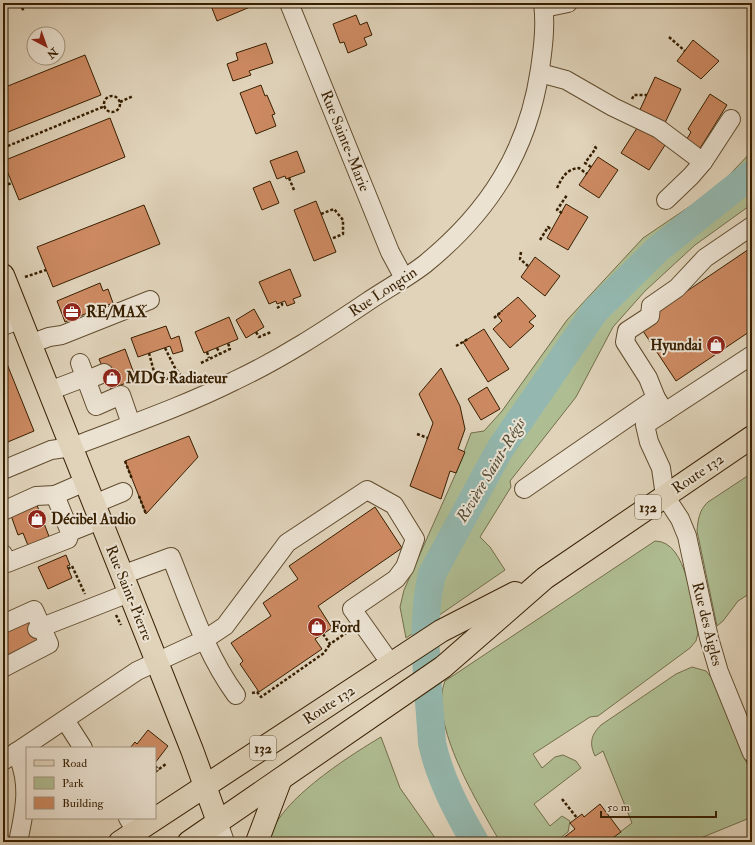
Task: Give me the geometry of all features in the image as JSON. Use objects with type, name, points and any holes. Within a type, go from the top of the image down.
[{"type":"main road","name":"Rue Saint-Pierre","points":[[3,275],[12,323],[30,344],[126,584],[222,832]]},
{"type":"main road","name":"Route 132","points":[[189,842],[222,832],[280,781],[443,667],[545,578],[752,437]]},
{"type":"main road","name":"Route 132","points":[[156,814],[205,785],[441,631],[545,578]]},
{"type":"main road","points":[[257,842],[280,781]]},
{"type":"main road","name":"Route 132","points":[[128,830],[147,819]]},
{"type":"street","name":"Rue Sainte-Marie","points":[[289,3],[390,252],[404,278]]},
{"type":"street","points":[[544,5],[568,3]]},
{"type":"street","name":"Rue Longtin","points":[[3,470],[51,450],[72,447],[212,391],[247,375],[311,338],[404,278],[435,256],[464,229],[498,186],[513,160],[528,122],[540,73],[544,5]]},
{"type":"street","points":[[540,73],[566,80],[612,107],[659,129],[703,162]]},
{"type":"street","points":[[666,200],[703,162],[731,119]]},
{"type":"street","points":[[660,405],[648,378],[625,342],[627,331],[650,316],[651,306],[677,288],[704,258],[752,226]]},
{"type":"street","points":[[30,344],[49,337],[62,335],[150,300]]},
{"type":"street","points":[[524,489],[660,405],[752,355]]},
{"type":"street","points":[[49,391],[84,373],[103,369]]},
{"type":"street","points":[[84,373],[96,406],[121,395],[131,424]]},
{"type":"street","points":[[660,405],[645,425],[649,442],[661,468],[665,496]]},
{"type":"street","points":[[3,511],[36,496],[55,495],[85,482]]},
{"type":"street","points":[[18,842],[22,822],[25,775],[9,756],[137,671],[204,640],[225,626],[288,543],[367,490],[394,505],[416,539],[405,567],[396,579],[352,609],[391,664]]},
{"type":"street","points":[[3,554],[7,563],[68,539],[70,532],[123,492]]},
{"type":"street","points":[[55,495],[70,532]]},
{"type":"street","name":"Rue des Aigles","points":[[665,496],[680,519],[687,536],[711,645],[719,672],[752,754]]},
{"type":"street","points":[[40,628],[92,608],[126,584],[171,557],[204,640],[227,684],[236,695]]},
{"type":"street","points":[[3,624],[34,610],[40,628],[49,644],[3,668]]},
{"type":"street","points":[[65,720],[82,747]]},
{"type":"path","points":[[20,3],[24,12]]},
{"type":"path","points":[[669,37],[685,51]]},
{"type":"path","points":[[105,106],[106,99],[110,96],[117,98],[120,102]]},
{"type":"path","points":[[120,102],[134,96]]},
{"type":"path","points":[[105,106],[108,110],[116,110],[120,107],[120,102]]},
{"type":"path","points":[[3,148],[105,106]]},
{"type":"path","points":[[591,167],[585,163],[596,148],[594,145]]},
{"type":"path","points":[[557,188],[564,174],[570,170],[579,168],[587,174]]},
{"type":"path","points":[[3,172],[8,185]]},
{"type":"path","points":[[289,178],[294,190]]},
{"type":"path","points":[[3,186],[12,183]]},
{"type":"path","points":[[562,213],[557,210],[567,195]]},
{"type":"path","points":[[321,214],[334,209],[343,220],[343,234],[331,239]]},
{"type":"path","points":[[540,240],[548,227],[552,230]]},
{"type":"path","points":[[521,252],[520,259],[528,266]]},
{"type":"path","points":[[25,278],[46,270]]},
{"type":"path","points":[[276,308],[282,305],[282,302]]},
{"type":"path","points":[[494,318],[502,310]]},
{"type":"path","points":[[256,332],[259,337],[271,332]]},
{"type":"path","points":[[456,346],[468,339]]},
{"type":"path","points":[[201,363],[230,349],[228,343]]},
{"type":"path","points":[[165,348],[169,357],[183,378]]},
{"type":"path","points":[[217,348],[220,354]]},
{"type":"path","points":[[207,352],[209,358]]},
{"type":"path","points":[[149,353],[157,383],[179,373]]},
{"type":"path","points":[[418,434],[428,438]]},
{"type":"path","points":[[68,568],[72,566],[92,608]]},
{"type":"path","points":[[323,634],[330,644]]},
{"type":"path","points":[[257,692],[261,697],[324,653],[330,644],[340,637]]},
{"type":"path","points":[[156,772],[166,764]]},
{"type":"path","points":[[156,767],[159,770]]},
{"type":"path","points":[[562,799],[577,818]]},
{"type":"green space","points":[[752,151],[752,204],[695,245],[645,291],[613,327],[576,397],[510,481],[511,487],[480,537],[490,547],[505,570],[406,638],[400,607],[404,590],[456,473],[471,433],[484,431],[502,411],[567,320],[643,238],[717,188]]},
{"type":"green space","points":[[752,473],[752,592],[738,601],[723,621],[717,626],[697,531],[699,519],[703,508],[708,502]]},
{"type":"green space","points":[[655,541],[666,544],[675,552],[682,564],[687,578],[698,633],[696,641],[690,648],[598,716],[590,717],[533,754],[542,768],[555,757],[563,755],[576,761],[581,768],[534,804],[550,826],[562,816],[570,821],[568,832],[555,842],[500,842],[469,786],[449,741],[443,719],[442,699],[445,681]]},
{"type":"green space","points":[[692,667],[706,671],[714,681],[752,776],[752,817],[691,842],[607,842],[632,823],[603,751],[595,756],[592,747],[593,736],[601,725],[676,674]]},
{"type":"green space","points":[[381,737],[400,788],[438,842],[269,842],[274,827],[284,812],[314,782]]},
{"type":"building","points":[[210,3],[248,3],[250,7],[217,21]]},
{"type":"building","points":[[356,15],[360,25],[367,22],[372,35],[364,38],[367,45],[348,53],[344,42],[340,43],[333,24]]},
{"type":"building","points":[[693,40],[719,61],[701,79],[677,61]]},
{"type":"building","points":[[266,43],[273,63],[249,71],[251,75],[233,81],[227,64],[238,60],[236,53]]},
{"type":"building","points":[[85,55],[101,95],[3,134],[3,88],[58,66],[66,66],[66,63]]},
{"type":"building","points":[[655,77],[681,89],[664,125],[638,114]]},
{"type":"building","points":[[261,85],[275,114],[272,115],[276,126],[256,134],[240,93]]},
{"type":"building","points":[[710,94],[727,105],[699,150],[685,142],[691,132],[688,129]]},
{"type":"building","points":[[110,118],[125,157],[19,200],[3,161]]},
{"type":"building","points":[[639,125],[667,142],[649,170],[621,153]]},
{"type":"building","points":[[297,151],[305,172],[286,179],[285,176],[277,179],[270,161]]},
{"type":"building","points":[[598,157],[618,170],[599,198],[579,185]]},
{"type":"building","points":[[270,181],[279,203],[262,210],[253,188]]},
{"type":"building","points":[[316,201],[336,252],[314,261],[294,210]]},
{"type":"building","points":[[566,204],[588,217],[568,250],[547,238]]},
{"type":"building","points":[[144,205],[160,244],[53,287],[37,247]]},
{"type":"building","points":[[752,247],[752,330],[676,381],[643,331],[659,310]]},
{"type":"building","points":[[535,257],[560,276],[545,296],[521,277]]},
{"type":"building","points":[[290,269],[301,296],[293,299],[295,303],[287,306],[285,301],[277,304],[276,301],[269,304],[259,282]]},
{"type":"building","points":[[100,283],[103,291],[108,289],[113,303],[65,322],[57,301]]},
{"type":"building","points":[[518,297],[536,316],[529,322],[534,326],[510,348],[493,329],[502,321],[497,315]]},
{"type":"building","points":[[254,309],[264,327],[246,338],[236,320]]},
{"type":"building","points":[[229,317],[238,339],[204,353],[195,332]]},
{"type":"building","points":[[166,326],[171,339],[179,336],[183,351],[173,354],[170,346],[138,357],[131,338]]},
{"type":"building","points":[[484,329],[509,369],[488,382],[463,342]]},
{"type":"building","points":[[125,349],[136,379],[111,389],[99,359]]},
{"type":"building","points":[[3,354],[34,431],[3,444]]},
{"type":"building","points":[[441,368],[460,406],[465,429],[458,449],[465,452],[456,473],[450,471],[441,499],[410,486],[433,423],[419,394]]},
{"type":"building","points":[[487,387],[500,409],[481,420],[468,399]]},
{"type":"building","points":[[189,436],[198,457],[146,514],[125,461]]},
{"type":"building","points":[[35,500],[50,539],[29,548],[23,533],[18,535],[9,510]]},
{"type":"building","points":[[375,507],[402,548],[318,606],[332,628],[315,639],[322,649],[259,692],[240,664],[243,661],[231,643],[271,616],[263,603],[298,579],[289,566]]},
{"type":"building","points":[[66,555],[70,565],[67,566],[72,578],[48,589],[38,567]]},
{"type":"building","points":[[31,615],[43,642],[4,660],[3,628]]},
{"type":"building","points":[[148,730],[168,746],[156,762],[156,747],[131,747],[135,742],[137,744]]},
{"type":"building","points":[[600,804],[621,832],[607,842],[558,842],[575,829],[570,823],[582,814],[584,817]]},
{"type":"waterway","name":"Rivière Saint-Régis","points":[[475,842],[444,782],[432,743],[425,636],[428,594],[432,574],[500,449],[595,311],[658,249],[752,174]]},
{"type":"place","name":"RE/MAX","points":[[72,312]]},
{"type":"place","name":"Hyundai","points":[[716,345]]},
{"type":"place","name":"MDG Radiateur","points":[[112,378]]},
{"type":"place","name":"Décibel Audio","points":[[37,519]]},
{"type":"place","name":"Ford","points":[[317,627]]}]
